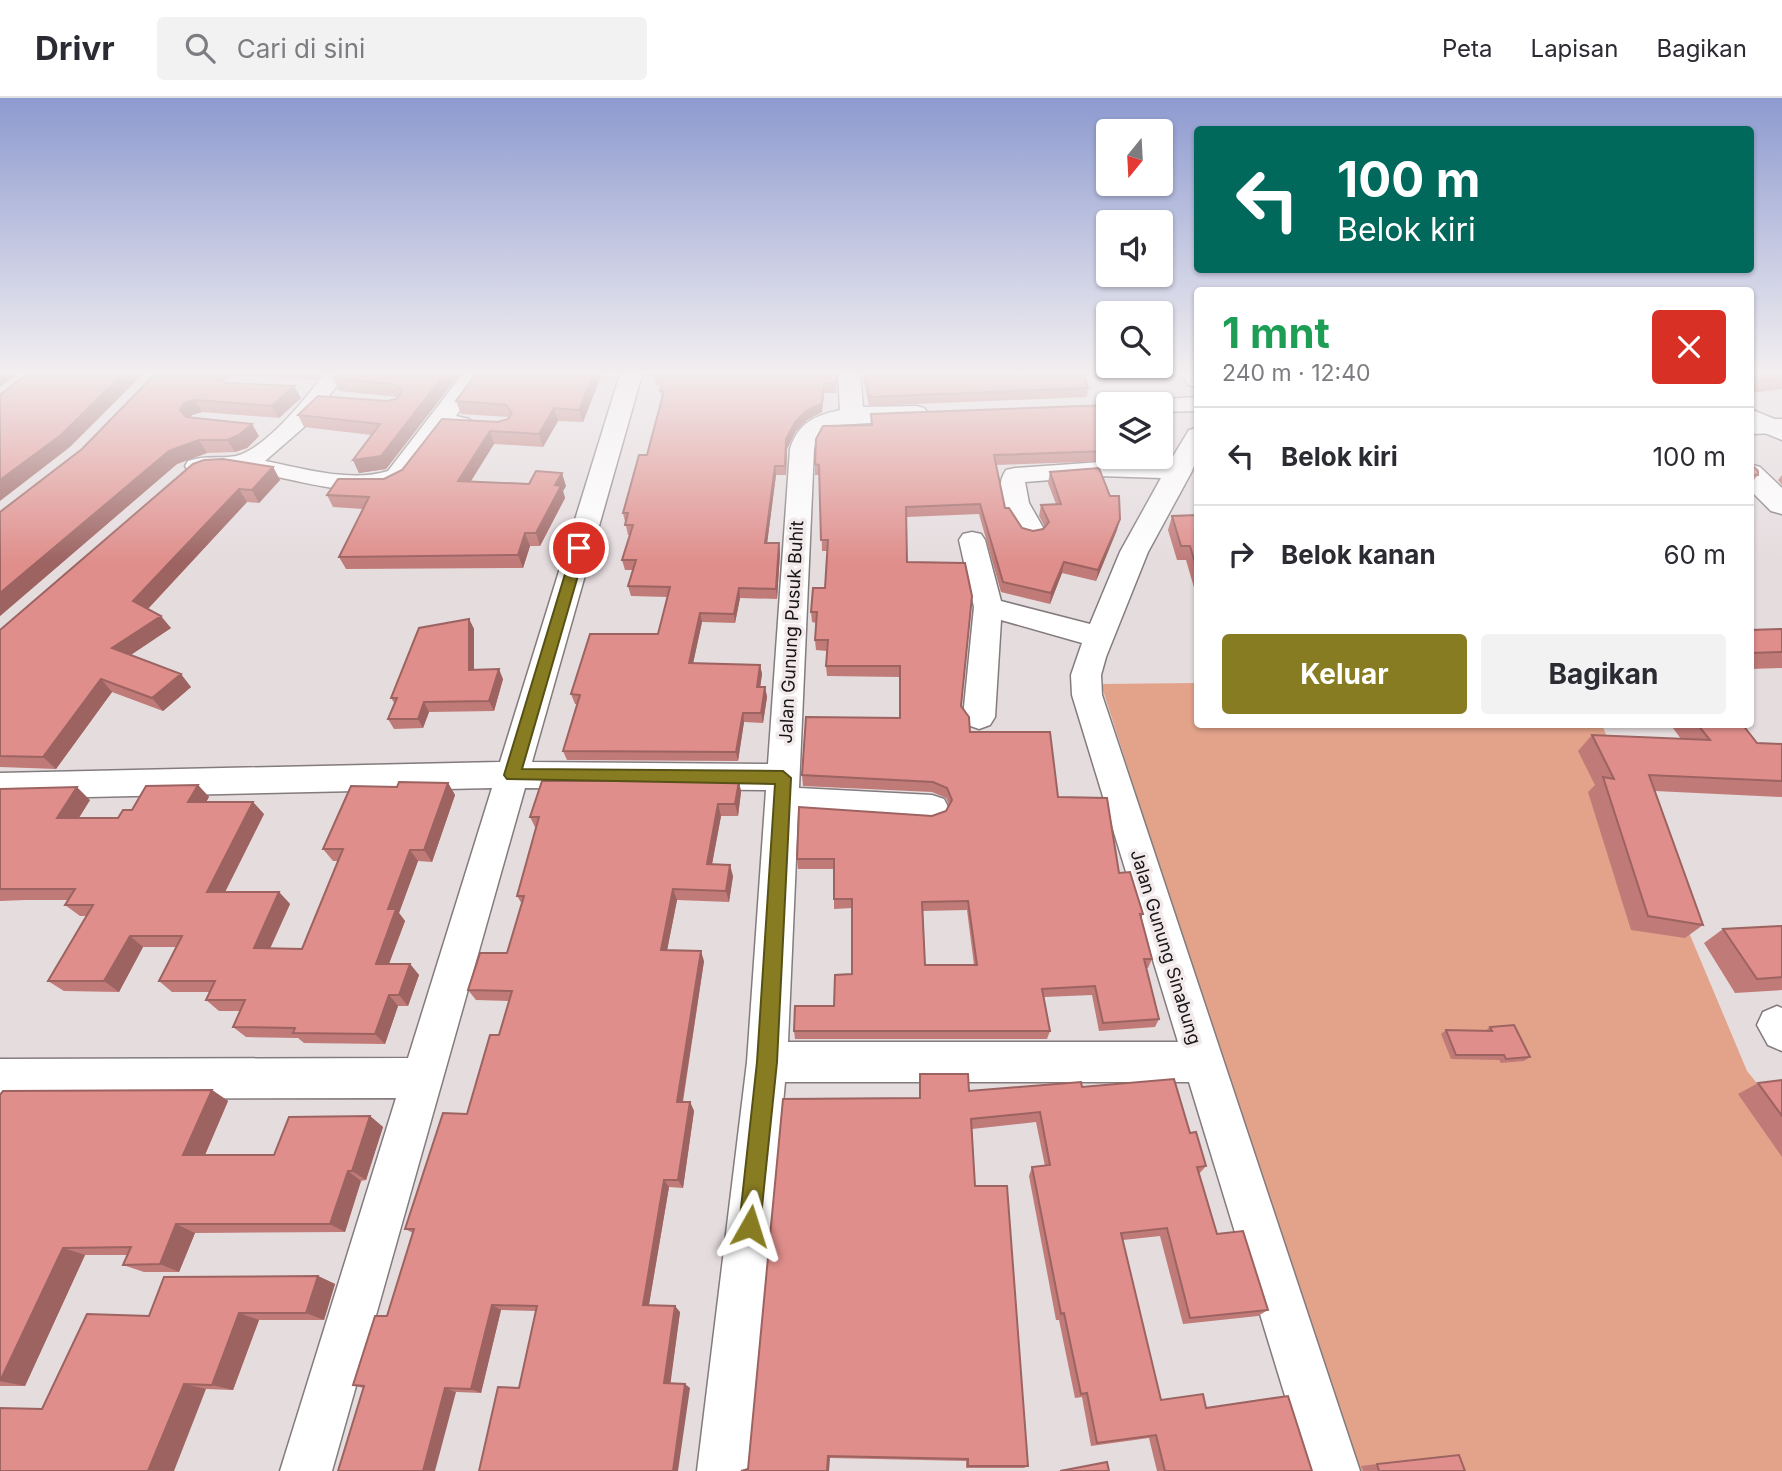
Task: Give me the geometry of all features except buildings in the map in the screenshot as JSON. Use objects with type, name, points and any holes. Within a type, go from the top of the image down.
[{"type":"main road","points":[[1754,477],[1782,505]]},
{"type":"street","points":[[238,463],[257,455],[270,435]]},
{"type":"street","points":[[177,480],[188,471],[208,462],[238,463],[357,483],[390,480],[397,476],[430,435]]},
{"type":"street","points":[[306,1471],[613,435]]},
{"type":"street","name":"Jalan Gunung Pusuk Buhit","points":[[723,1471],[767,1062],[802,449],[807,435]]},
{"type":"street","points":[[1032,531],[1017,503],[1011,483],[1014,475],[1101,469],[1189,458]]},
{"type":"street","name":"Jalan Gunung Sinabung","points":[[1189,458],[1134,552],[1086,675],[1087,695],[1334,1471]]},
{"type":"street","points":[[972,540],[988,607],[979,717]]},
{"type":"street","points":[[988,607],[1099,636]]},
{"type":"street","points":[[0,786],[512,775],[782,789],[932,808]]},
{"type":"street","points":[[767,1062],[1202,1062]]},
{"type":"street","points":[[0,1079],[423,1078]]},
{"type":"shaded area","points":[[1194,683],[1194,728],[1603,728],[1747,1071],[1782,1114],[1782,1471],[1352,1471],[1101,684]]},
{"type":"route","points":[[579,548],[512,775],[783,778],[767,1062],[750,1226]]}]
